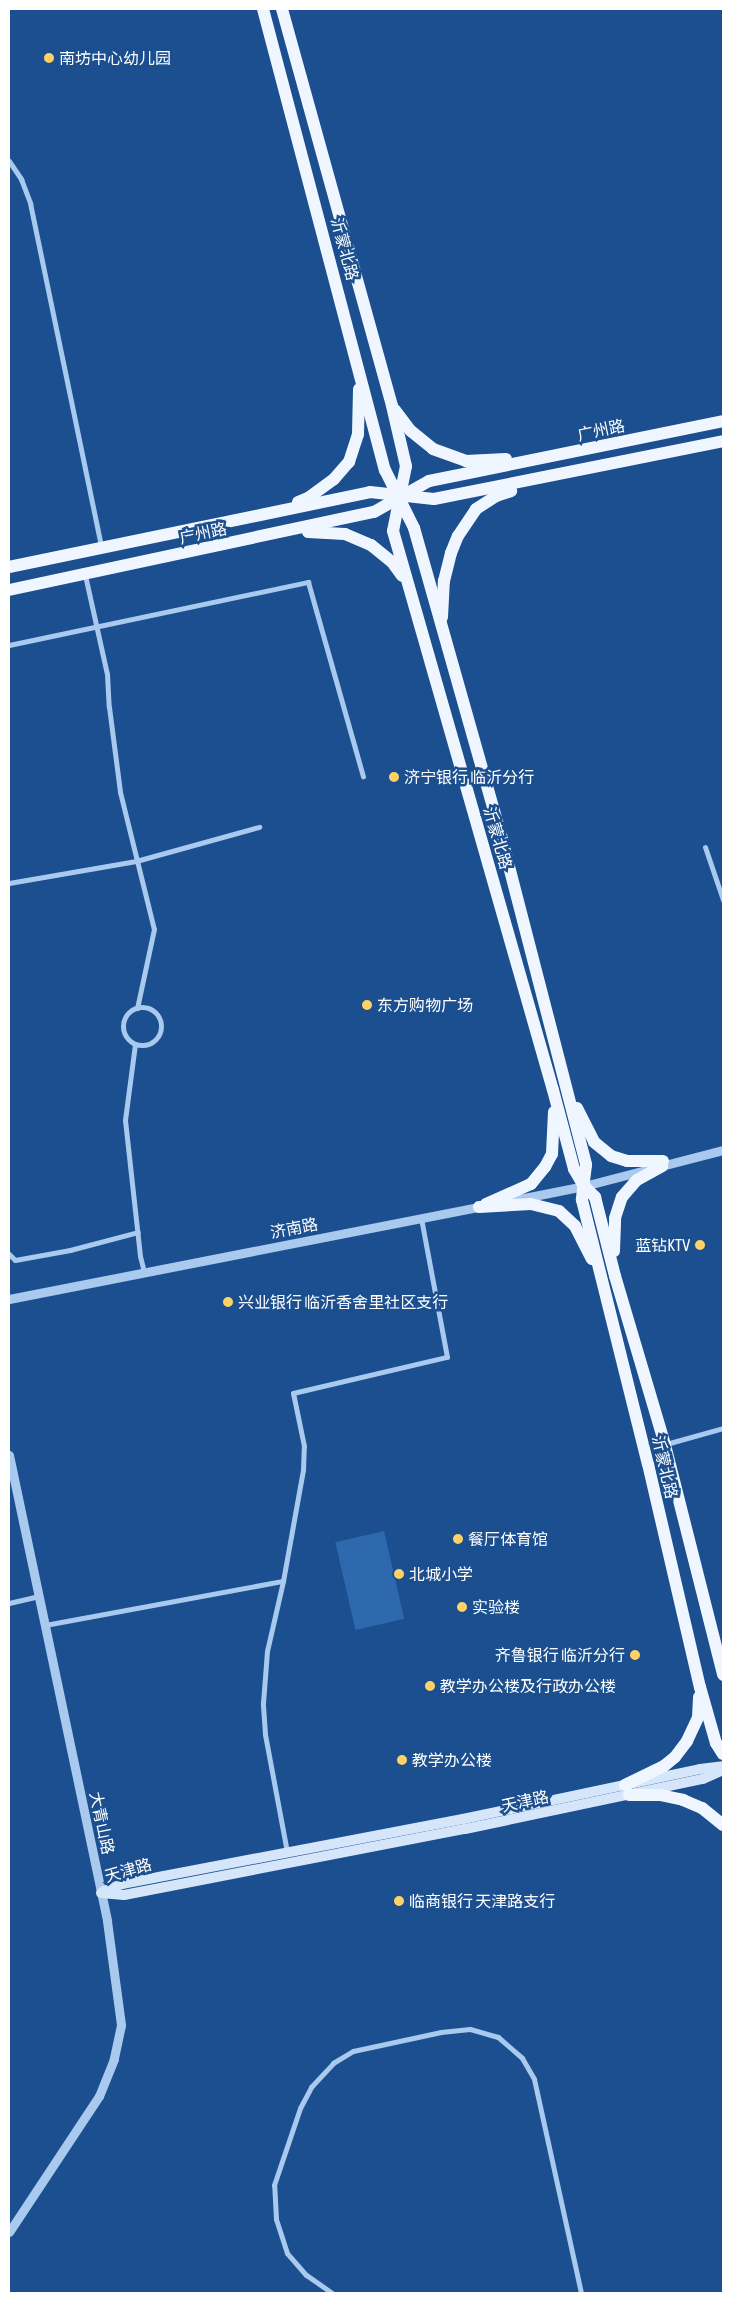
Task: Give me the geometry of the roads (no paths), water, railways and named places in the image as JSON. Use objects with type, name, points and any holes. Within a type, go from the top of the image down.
[{"type":"main road","name":"沂蒙北路","points":[[263,9],[385,470],[414,528],[504,847],[560,1089]]},
{"type":"main road","name":"沂蒙北路","points":[[282,9],[392,406],[406,466],[393,531],[560,1089],[586,1166],[582,1200],[664,1445],[723,1672]]},
{"type":"main road","points":[[257,517],[308,498],[334,479],[349,462],[358,434],[360,405],[358,364]]},
{"type":"main road","points":[[392,406],[411,431],[433,449],[466,461],[539,459]]},
{"type":"main road","name":"广州路","points":[[9,590],[374,512],[399,496],[429,481],[723,421]]},
{"type":"main road","name":"广州路","points":[[9,567],[370,492],[434,499],[723,442]]},
{"type":"main road","points":[[442,627],[444,581],[451,553],[467,522],[476,509],[496,496],[540,479]]},
{"type":"main road","points":[[263,536],[318,531],[345,534],[371,545],[392,562],[408,584]]},
{"type":"main road","points":[[560,1089],[594,1142],[611,1156],[627,1161],[663,1164]]},
{"type":"main road","points":[[479,1206],[531,1184],[545,1167],[552,1154],[560,1089]]},
{"type":"main road","points":[[609,1278],[615,1218],[622,1197],[637,1180],[663,1164]]},
{"type":"main road","points":[[479,1206],[531,1204],[559,1211],[575,1226],[609,1278]]},
{"type":"main road","name":"沂蒙北路","points":[[609,1278],[700,1687],[716,1743],[723,1754]]},
{"type":"main road","points":[[627,1790],[675,1758],[687,1741],[698,1717],[700,1687]]},
{"type":"main road","name":"天津路","points":[[101,1892],[122,1884],[287,1852],[627,1790],[703,1779],[723,1768]]},
{"type":"main road","points":[[627,1790],[684,1800],[702,1808],[723,1825]]},
{"type":"main road","name":"天津路","points":[[101,1892],[124,1895],[465,1829],[627,1790]]},
{"type":"street","points":[[9,161],[22,179],[30,203],[101,548]]},
{"type":"street","points":[[85,575],[107,674],[109,707],[120,792],[154,929],[137,1008]]},
{"type":"street","points":[[9,645],[96,625],[308,582],[363,776]]},
{"type":"street","points":[[9,883],[136,861],[258,827]]},
{"type":"street","points":[[705,847],[723,900]]},
{"type":"street","points":[[137,1008],[146,1008],[154,1011],[161,1023],[161,1029],[153,1042],[146,1045],[135,1044],[129,1041],[123,1027],[126,1016],[137,1008]]},
{"type":"street","points":[[135,1044],[125,1120],[144,1272]]},
{"type":"street","name":"济南路","points":[[663,1164],[723,1146]]},
{"type":"street","name":"济南路","points":[[9,1299],[584,1186],[611,1175],[723,1150]]},
{"type":"street","points":[[287,1852],[266,1742],[263,1703],[266,1652],[283,1581],[303,1470],[304,1446],[293,1393],[447,1357],[421,1218]]},
{"type":"street","points":[[9,1254],[15,1260],[70,1250],[138,1232]]},
{"type":"street","points":[[664,1445],[723,1428]]},
{"type":"street","name":"大青山路","points":[[9,1455],[101,1892],[121,2025],[114,2059],[98,2096],[9,2232]]},
{"type":"street","points":[[45,1625],[283,1581]]},
{"type":"street","points":[[9,1604],[39,1596]]},
{"type":"street","points":[[332,2293],[306,2274],[287,2253],[276,2219],[274,2185],[300,2108],[311,2087],[333,2063],[353,2051],[441,2032],[470,2029],[498,2037],[522,2058],[534,2079],[581,2293]]},
{"type":"place","name":"南坊中心幼儿园","points":[[49,58]]},
{"type":"place","name":"济宁银行 临沂分行","points":[[394,777]]},
{"type":"place","name":"东方购物广场","points":[[367,1005]]},
{"type":"place","name":"蓝钻KTV","points":[[700,1245]]},
{"type":"place","name":"兴业银行 临沂香舍里社区支行","points":[[228,1302]]},
{"type":"place","name":"餐厅体育馆","points":[[458,1539]]},
{"type":"place","name":"北城小学","points":[[399,1574]]},
{"type":"place","name":"实验楼","points":[[462,1607]]},
{"type":"place","name":"齐鲁银行 临沂分行","points":[[635,1655]]},
{"type":"place","name":"教学办公楼及行政办公楼","points":[[430,1686]]},
{"type":"place","name":"教学办公楼","points":[[402,1760]]},
{"type":"place","name":"临商银行 天津路支行","points":[[399,1901]]}]
